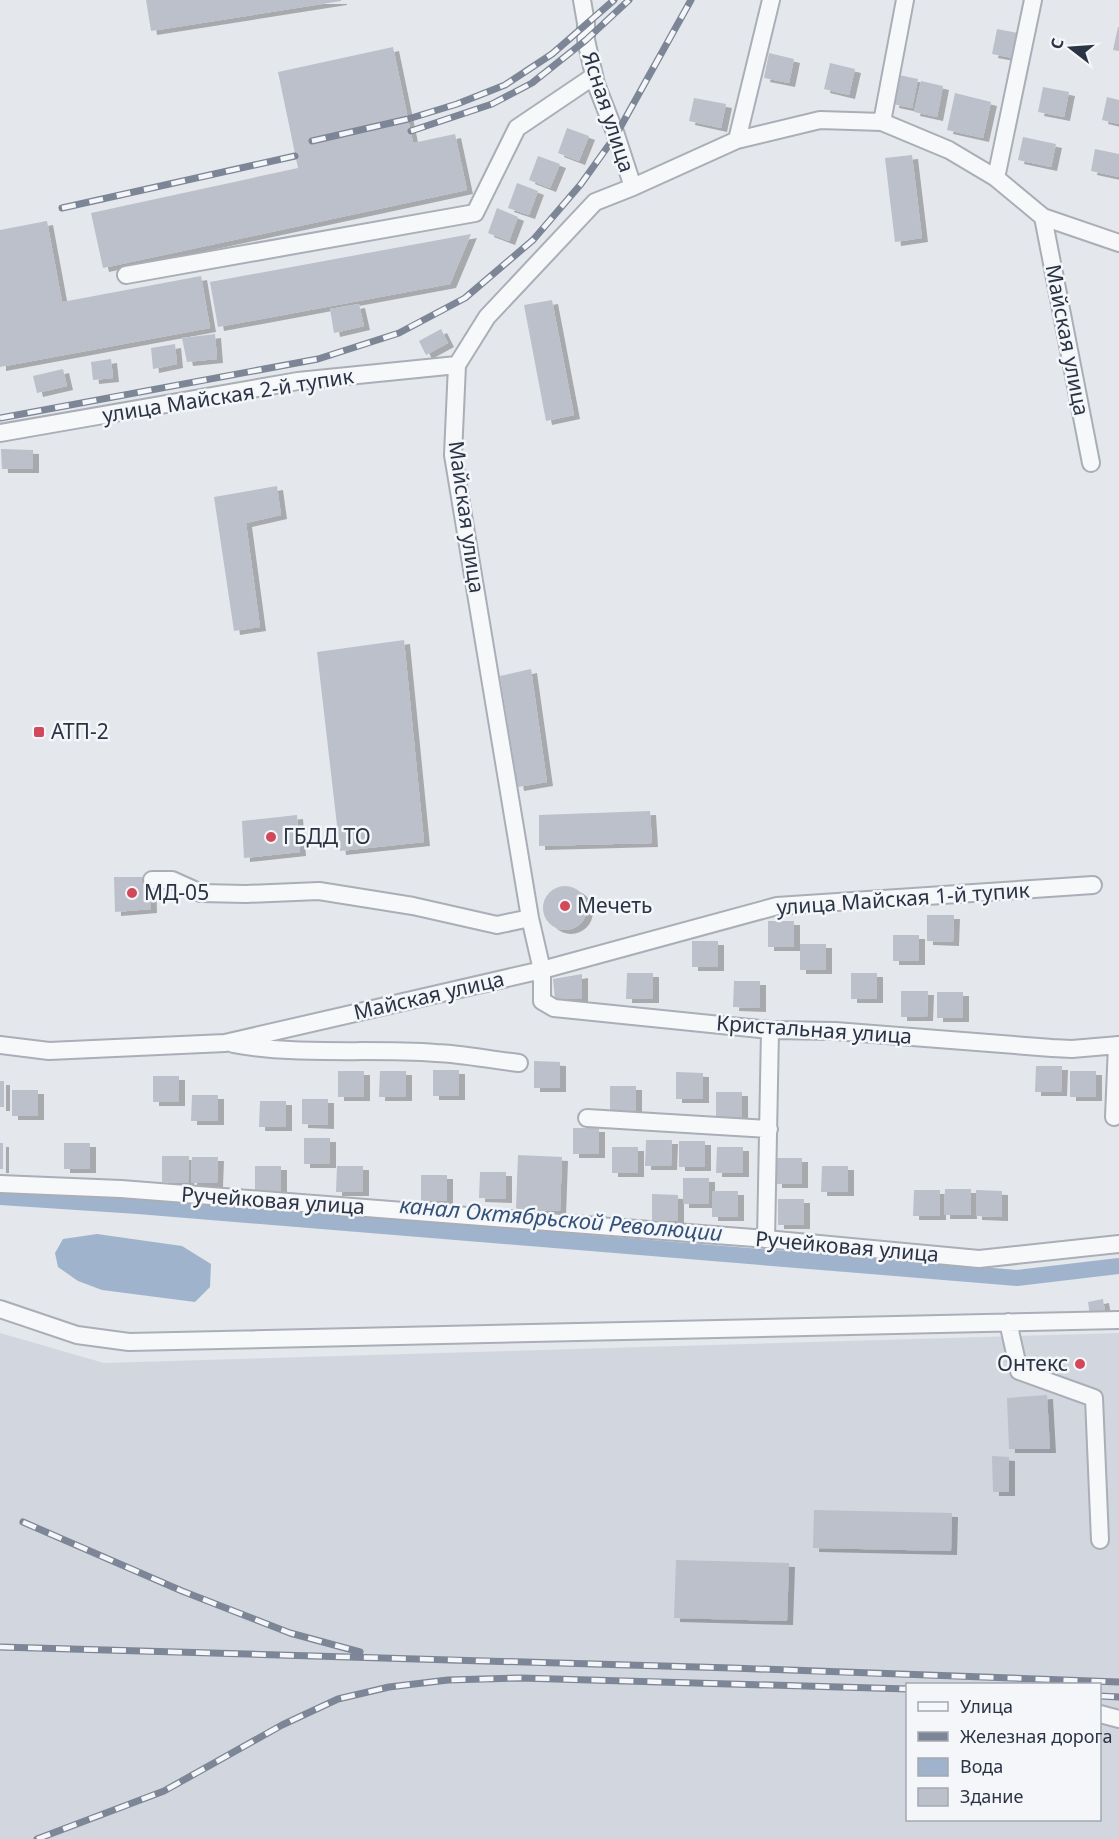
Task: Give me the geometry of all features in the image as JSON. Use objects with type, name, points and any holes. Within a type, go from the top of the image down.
[{"type":"street","name":"Ясная улица","points":[[582,0],[586,40],[594,76],[633,187]]},
{"type":"street","points":[[737,140],[771,0]]},
{"type":"street","points":[[882,122],[905,0]]},
{"type":"street","points":[[996,178],[1033,0]]},
{"type":"street","points":[[126,275],[475,213],[517,128],[594,76]]},
{"type":"street","name":"Майская улица","points":[[0,1045],[49,1051],[225,1043],[542,970],[530,918],[453,455],[457,365],[487,317],[595,202],[737,140],[820,120],[882,122],[950,150],[996,178],[1043,217],[1119,243]]},
{"type":"street","name":"Майская улица","points":[[1043,217],[1090,463]]},
{"type":"street","name":"улица Майская 2-й тупик","points":[[0,433],[298,381],[457,365]]},
{"type":"street","points":[[152,880],[172,880],[201,893],[319,891],[413,906],[496,925],[530,918]]},
{"type":"street","name":"улица Майская 1-й тупик","points":[[542,970],[777,906],[1092,885]]},
{"type":"street","name":"Кристальная улица","points":[[542,970],[542,1001],[554,1008],[770,1030],[835,1031],[1072,1049],[1118,1045]]},
{"type":"street","points":[[766,1239],[770,1030]]},
{"type":"street","name":"Майская улица","points":[[225,1043],[260,1049],[436,1053],[519,1063]]},
{"type":"street","points":[[1114,1117],[1118,1045]]},
{"type":"street","points":[[587,1118],[769,1129]]},
{"type":"street","name":"Ручейковая улица","points":[[0,1184],[121,1189],[766,1239],[979,1259],[1119,1244]]},
{"type":"street","points":[[0,1310],[76,1335],[129,1342],[1119,1320]]},
{"type":"street","points":[[1008,1322],[1019,1371],[1094,1398],[1100,1540]]},
{"type":"street","points":[[1101,1714],[1119,1719]]},
{"type":"shaded area","points":[[0,1333],[104,1363],[1119,1333],[1119,1839],[0,1839]]},
{"type":"water","points":[[97,1234],[182,1246],[211,1264],[210,1287],[195,1302],[102,1290],[78,1281],[58,1267],[55,1253],[63,1239]]},
{"type":"building","points":[[146,0],[341,0],[341,1],[151,31]]},
{"type":"building","points":[[1119,27],[1119,51],[1113,50]]},
{"type":"building","points":[[997,29],[1023,34],[1018,59],[992,54]]},
{"type":"building","points":[[393,47],[413,143],[455,134],[467,190],[103,268],[91,213],[298,168],[278,72]]},
{"type":"building","points":[[769,53],[794,59],[789,83],[764,78]]},
{"type":"building","points":[[830,63],[855,69],[849,95],[824,89]]},
{"type":"building","points":[[899,75],[918,79],[912,108],[893,104]]},
{"type":"building","points":[[921,81],[943,86],[937,117],[914,112]]},
{"type":"building","points":[[1043,87],[1069,92],[1064,117],[1038,112]]},
{"type":"building","points":[[955,93],[991,102],[983,138],[947,130]]},
{"type":"building","points":[[1107,97],[1119,100],[1119,124],[1102,120]]},
{"type":"building","points":[[694,98],[726,104],[721,128],[689,121]]},
{"type":"building","points":[[567,128],[589,136],[579,161],[558,153]]},
{"type":"building","points":[[1023,137],[1056,144],[1051,167],[1018,160]]},
{"type":"building","points":[[1095,149],[1119,154],[1119,177],[1091,171]]},
{"type":"building","points":[[912,155],[922,238],[895,242],[885,158]]},
{"type":"building","points":[[538,156],[560,164],[550,188],[529,180]]},
{"type":"building","points":[[517,183],[538,191],[529,215],[508,208]]},
{"type":"building","points":[[497,208],[518,217],[509,241],[488,233]]},
{"type":"building","points":[[47,221],[62,302],[201,276],[210,328],[0,367],[0,230]]},
{"type":"building","points":[[471,234],[450,284],[218,327],[210,282]]},
{"type":"building","points":[[552,300],[574,415],[546,421],[524,305]]},
{"type":"building","points":[[359,304],[364,326],[334,333],[330,309]]},
{"type":"building","points":[[441,329],[448,343],[426,355],[419,341]]},
{"type":"building","points":[[215,334],[217,359],[187,362],[182,338]]},
{"type":"building","points":[[175,344],[177,364],[153,369],[151,348]]},
{"type":"building","points":[[111,359],[113,378],[93,380],[91,362]]},
{"type":"building","points":[[63,369],[67,386],[37,393],[33,376]]},
{"type":"building","points":[[1,449],[33,450],[33,469],[2,469]]},
{"type":"building","points":[[277,486],[281,515],[246,523],[260,627],[234,631],[214,497]]},
{"type":"building","points":[[404,640],[424,842],[340,851],[317,652]]},
{"type":"building","points":[[531,669],[547,782],[518,787],[500,676]]},
{"type":"building","points":[[650,811],[652,843],[539,846],[539,815]]},
{"type":"building","name":"ГБДД ТО","points":[[297,815],[300,852],[244,858],[242,821]]},
{"type":"building","name":"МД-05","points":[[114,877],[150,877],[151,909],[115,912]]},
{"type":"building","name":"Мечеть","points":[[565,886],[580,893],[587,908],[580,923],[565,930],[550,923],[543,908],[550,893]]},
{"type":"building","points":[[927,915],[954,915],[953,942],[927,941]]},
{"type":"building","points":[[768,921],[794,921],[794,947],[768,947]]},
{"type":"building","points":[[893,935],[919,935],[919,961],[893,961]]},
{"type":"building","points":[[692,941],[718,941],[718,967],[692,967]]},
{"type":"building","points":[[800,944],[826,944],[826,970],[800,970]]},
{"type":"building","points":[[627,973],[653,973],[653,999],[626,999]]},
{"type":"building","points":[[851,973],[877,973],[877,999],[851,999]]},
{"type":"building","points":[[582,974],[582,999],[555,999],[553,979]]},
{"type":"building","points":[[734,981],[760,981],[760,1008],[733,1007]]},
{"type":"building","points":[[901,991],[928,991],[927,1017],[901,1017]]},
{"type":"building","points":[[937,992],[963,992],[963,1018],[937,1018]]},
{"type":"building","points":[[534,1061],[560,1062],[560,1088],[534,1088]]},
{"type":"building","points":[[1036,1066],[1062,1066],[1061,1092],[1035,1092]]},
{"type":"building","points":[[433,1070],[459,1070],[459,1096],[433,1096]]},
{"type":"building","points":[[338,1071],[364,1071],[364,1097],[338,1097]]},
{"type":"building","points":[[380,1071],[406,1071],[406,1097],[379,1097]]},
{"type":"building","points":[[1070,1071],[1096,1071],[1096,1097],[1070,1097]]},
{"type":"building","points":[[676,1072],[703,1073],[703,1099],[676,1099]]},
{"type":"building","points":[[153,1076],[179,1076],[179,1102],[153,1102]]},
{"type":"building","points":[[0,1081],[4,1081],[4,1107],[0,1107]]},
{"type":"building","points":[[610,1086],[636,1086],[636,1112],[610,1112]]},
{"type":"building","points":[[12,1090],[38,1090],[38,1116],[12,1116]]},
{"type":"building","points":[[716,1092],[742,1092],[742,1118],[716,1118]]},
{"type":"building","points":[[192,1095],[218,1095],[218,1121],[191,1121]]},
{"type":"building","points":[[302,1099],[328,1099],[328,1125],[302,1124]]},
{"type":"building","points":[[260,1101],[286,1101],[286,1127],[259,1127]]},
{"type":"building","points":[[573,1128],[599,1128],[599,1154],[573,1154]]},
{"type":"building","points":[[304,1138],[330,1138],[330,1164],[304,1164]]},
{"type":"building","points":[[646,1140],[672,1140],[671,1166],[645,1166]]},
{"type":"building","points":[[679,1141],[705,1141],[705,1167],[679,1167]]},
{"type":"building","points":[[0,1143],[3,1143],[3,1169],[0,1169]]},
{"type":"building","points":[[64,1143],[90,1143],[90,1169],[64,1169]]},
{"type":"building","points":[[612,1147],[638,1147],[638,1173],[612,1173]]},
{"type":"building","points":[[717,1147],[743,1147],[743,1173],[716,1173]]},
{"type":"building","points":[[518,1155],[562,1157],[560,1211],[516,1209]]},
{"type":"building","points":[[162,1156],[189,1156],[188,1183],[162,1182]]},
{"type":"building","points":[[192,1157],[218,1157],[217,1183],[191,1183]]},
{"type":"building","points":[[776,1158],[802,1158],[802,1184],[776,1184]]},
{"type":"building","points":[[255,1166],[281,1166],[281,1192],[255,1192]]},
{"type":"building","points":[[337,1166],[363,1166],[363,1192],[336,1192]]},
{"type":"building","points":[[822,1166],[848,1166],[848,1192],[821,1192]]},
{"type":"building","points":[[480,1172],[506,1172],[506,1199],[479,1198]]},
{"type":"building","points":[[421,1175],[447,1175],[447,1201],[421,1201]]},
{"type":"building","points":[[683,1178],[709,1178],[709,1204],[683,1204]]},
{"type":"building","points":[[945,1189],[971,1189],[971,1215],[944,1215]]},
{"type":"building","points":[[914,1190],[940,1190],[940,1216],[913,1216]]},
{"type":"building","points":[[976,1190],[1002,1191],[1002,1217],[976,1216]]},
{"type":"building","points":[[712,1191],[738,1191],[738,1217],[712,1217]]},
{"type":"building","points":[[652,1194],[678,1195],[678,1221],[652,1220]]},
{"type":"building","points":[[778,1199],[804,1199],[804,1225],[778,1225]]},
{"type":"building","points":[[1103,1299],[1105,1312],[1090,1315],[1088,1302]]},
{"type":"building","points":[[1047,1395],[1050,1449],[1009,1449],[1007,1398]]},
{"type":"building","points":[[992,1456],[1009,1457],[1009,1492],[993,1492]]},
{"type":"building","points":[[814,1510],[952,1513],[951,1551],[813,1548]]},
{"type":"building","points":[[676,1560],[789,1563],[787,1621],[674,1618]]},
{"type":"waterway","name":"канал Октябрьской Революции","points":[[0,1197],[138,1206],[1017,1278],[1119,1266]]},
{"type":"railway","points":[[312,141],[408,119],[457,104],[505,85],[552,54],[614,0]]},
{"type":"railway","points":[[411,131],[492,104],[532,83],[586,40],[629,0]]},
{"type":"railway","points":[[0,418],[318,359],[399,333],[465,298],[533,240],[581,184],[616,135],[691,0]]},
{"type":"railway","points":[[62,208],[295,156]]},
{"type":"railway","points":[[23,1522],[182,1591],[290,1633],[360,1652]]},
{"type":"railway","points":[[0,1647],[732,1668],[1119,1682]]},
{"type":"railway","points":[[37,1839],[164,1791],[282,1725],[338,1699],[389,1687],[448,1680],[520,1678],[906,1689]]},
{"type":"railway","points":[[1101,1696],[1119,1697]]},
{"type":"place","name":"АТП-2","points":[[39,732]]},
{"type":"place","name":"ГБДД ТО","points":[[271,837]]},
{"type":"place","name":"МД-05","points":[[132,893]]},
{"type":"place","name":"Мечеть","points":[[565,906]]},
{"type":"place","name":"Онтекс","points":[[1080,1364]]}]
